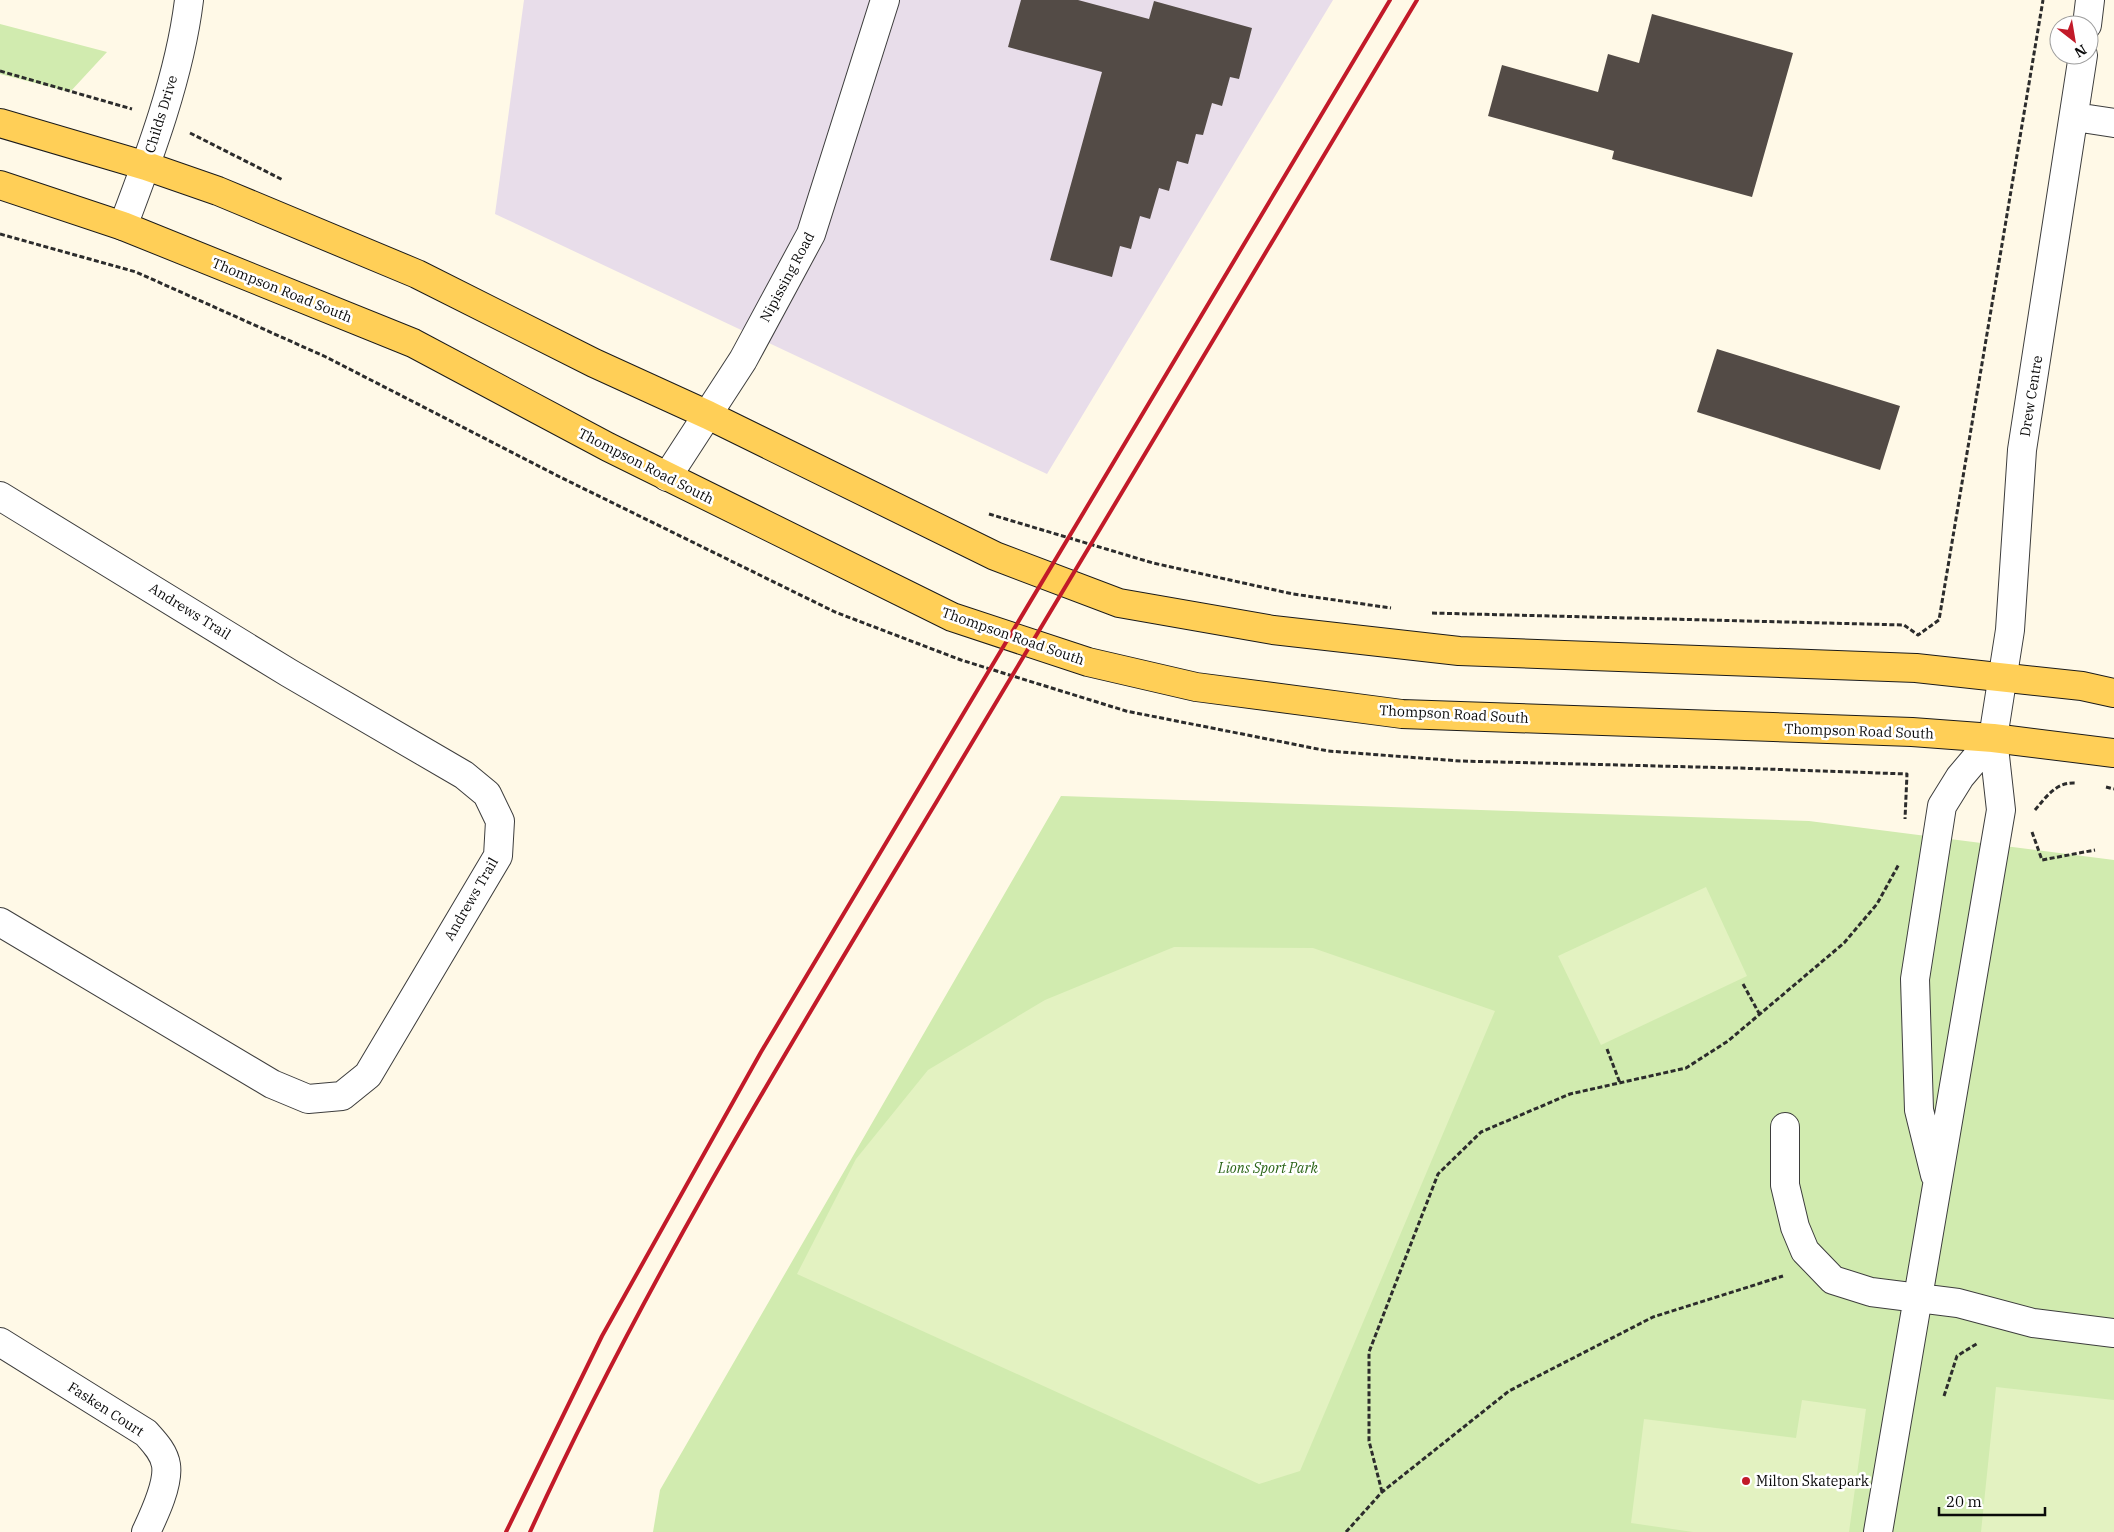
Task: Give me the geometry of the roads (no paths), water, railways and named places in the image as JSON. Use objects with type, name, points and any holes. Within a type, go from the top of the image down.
[{"type":"main road","points":[[0,123],[146,166],[218,191],[417,274],[594,363],[708,415],[995,556],[1119,603],[1273,630],[1460,651],[1916,668],[2082,686],[2114,693]]},
{"type":"main road","name":"Thompson Road South","points":[[0,185],[122,226],[413,342],[667,477],[952,617],[1088,662],[1196,686],[1402,714],[1912,732],[2072,746],[2114,753]]},
{"type":"street","name":"Childs Drive","points":[[122,226],[146,166],[185,34],[189,0]]},
{"type":"street","name":"Nipissing Road","points":[[667,477],[743,360],[811,234],[885,0]]},
{"type":"street","points":[[2088,15],[2090,0]]},
{"type":"street","name":"Drew Centre","points":[[1993,738],[2010,630],[2022,450],[2082,65]]},
{"type":"street","points":[[2075,117],[2114,123]]},
{"type":"street","name":"Andrews Trail","points":[[0,496],[289,673],[464,775],[487,794],[500,821],[498,856],[368,1075],[342,1096],[308,1099],[272,1084],[0,922]]},
{"type":"street","points":[[1938,1184],[1919,1110],[1915,979],[1942,806],[1960,777],[1993,738]]},
{"type":"street","points":[[1878,1532],[2001,810],[1993,738]]},
{"type":"street","points":[[1785,1127],[1785,1185],[1795,1227],[1805,1251],[1833,1280],[1864,1290],[1958,1304],[2033,1323],[2114,1333]]},
{"type":"street","name":"Fasken Court","points":[[0,1342],[146,1433],[160,1449],[167,1466],[163,1489],[146,1532]]},
{"type":"railway","points":[[506,1532],[602,1336],[761,1052],[1390,0]]},
{"type":"railway","points":[[530,1532],[622,1344],[723,1161],[829,980],[1417,0]]},
{"type":"place","name":"Milton Skatepark","points":[[1746,1481]]},
{"type":"park label","name":"Lions Sport Park","points":[[1268,1168]]}]
